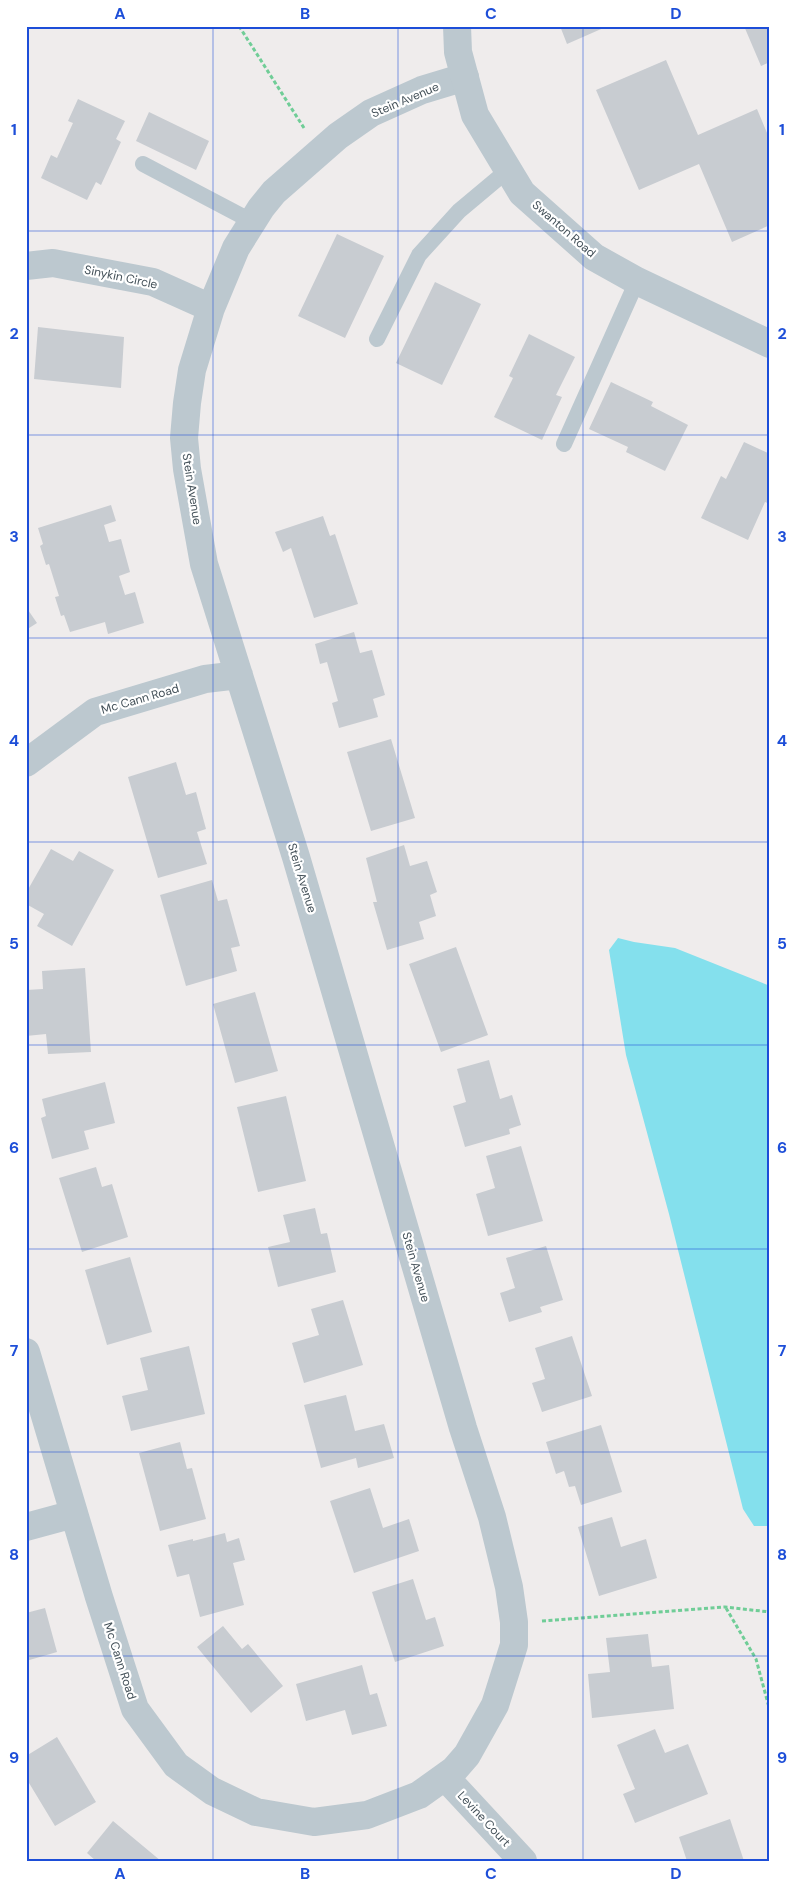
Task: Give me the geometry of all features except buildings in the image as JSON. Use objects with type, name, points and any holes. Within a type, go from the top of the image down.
[{"type":"street","name":"Swanton Road","points":[[457,26],[458,52],[475,115],[522,193],[594,257],[638,281],[770,344]]},
{"type":"street","name":"Stein Avenue","points":[[445,1777],[468,1754],[495,1705],[514,1646],[509,1588],[492,1517],[463,1428],[296,857],[204,564],[187,468],[184,438],[192,370],[211,308],[236,248],[274,192],[338,136],[371,114],[422,90],[465,76]]},
{"type":"street","name":"Sinykin Circle","points":[[26,266],[53,263],[153,282],[211,308]]},
{"type":"street","name":"Mc Cann Road","points":[[26,763],[95,712],[206,680],[239,674]]},
{"type":"street","name":"Mc Cann Road","points":[[26,1352],[99,1597],[136,1709],[176,1765],[212,1791],[256,1812],[314,1822],[367,1815],[419,1795],[445,1777]]},
{"type":"street","points":[[26,1527],[74,1514]]},
{"type":"street","name":"Levine Court","points":[[445,1777],[523,1861]]},
{"type":"lane","points":[[143,164],[253,222]]},
{"type":"lane","points":[[377,339],[419,255],[459,211],[508,170]]},
{"type":"lane","points":[[564,444],[638,281]]},
{"type":"path","points":[[239,26],[299,121],[322,150]]},
{"type":"path","points":[[540,1621],[725,1607],[770,1612]]},
{"type":"path","points":[[725,1607],[756,1659],[770,1711]]},
{"type":"water","points":[[618,938],[675,948],[770,986],[770,1526],[754,1526],[743,1509],[669,1214],[626,1055],[609,950]]}]
